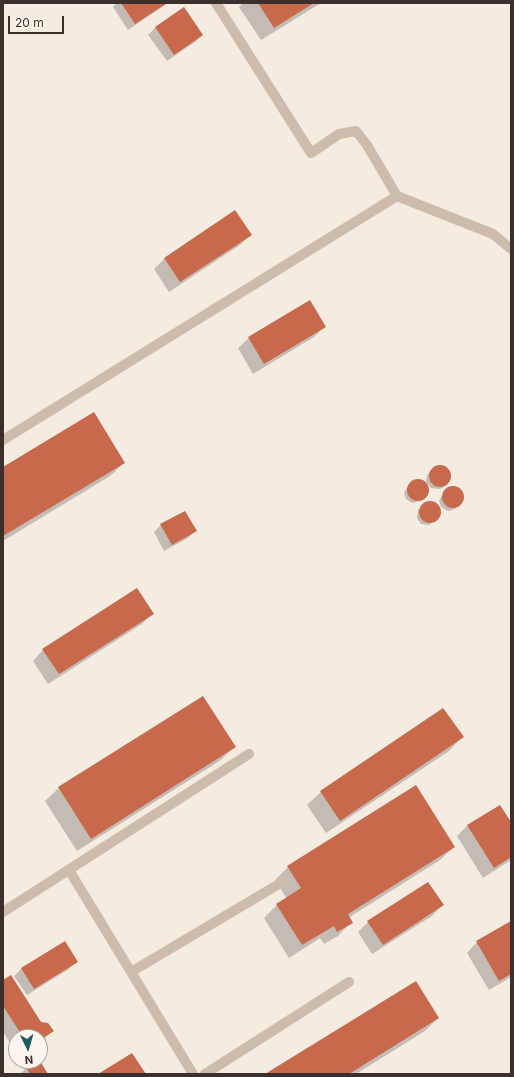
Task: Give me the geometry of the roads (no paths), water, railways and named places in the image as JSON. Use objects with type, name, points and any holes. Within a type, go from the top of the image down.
[{"type":"street","points":[[216,3],[310,153],[339,134],[356,131],[367,145],[397,196],[494,234],[511,249]]},
{"type":"street","points":[[3,440],[397,196]]},
{"type":"street","points":[[3,912],[249,754]]},
{"type":"street","points":[[68,870],[193,1074]]},
{"type":"street","points":[[131,972],[284,881]]},
{"type":"street","points":[[205,1074],[349,982]]}]
